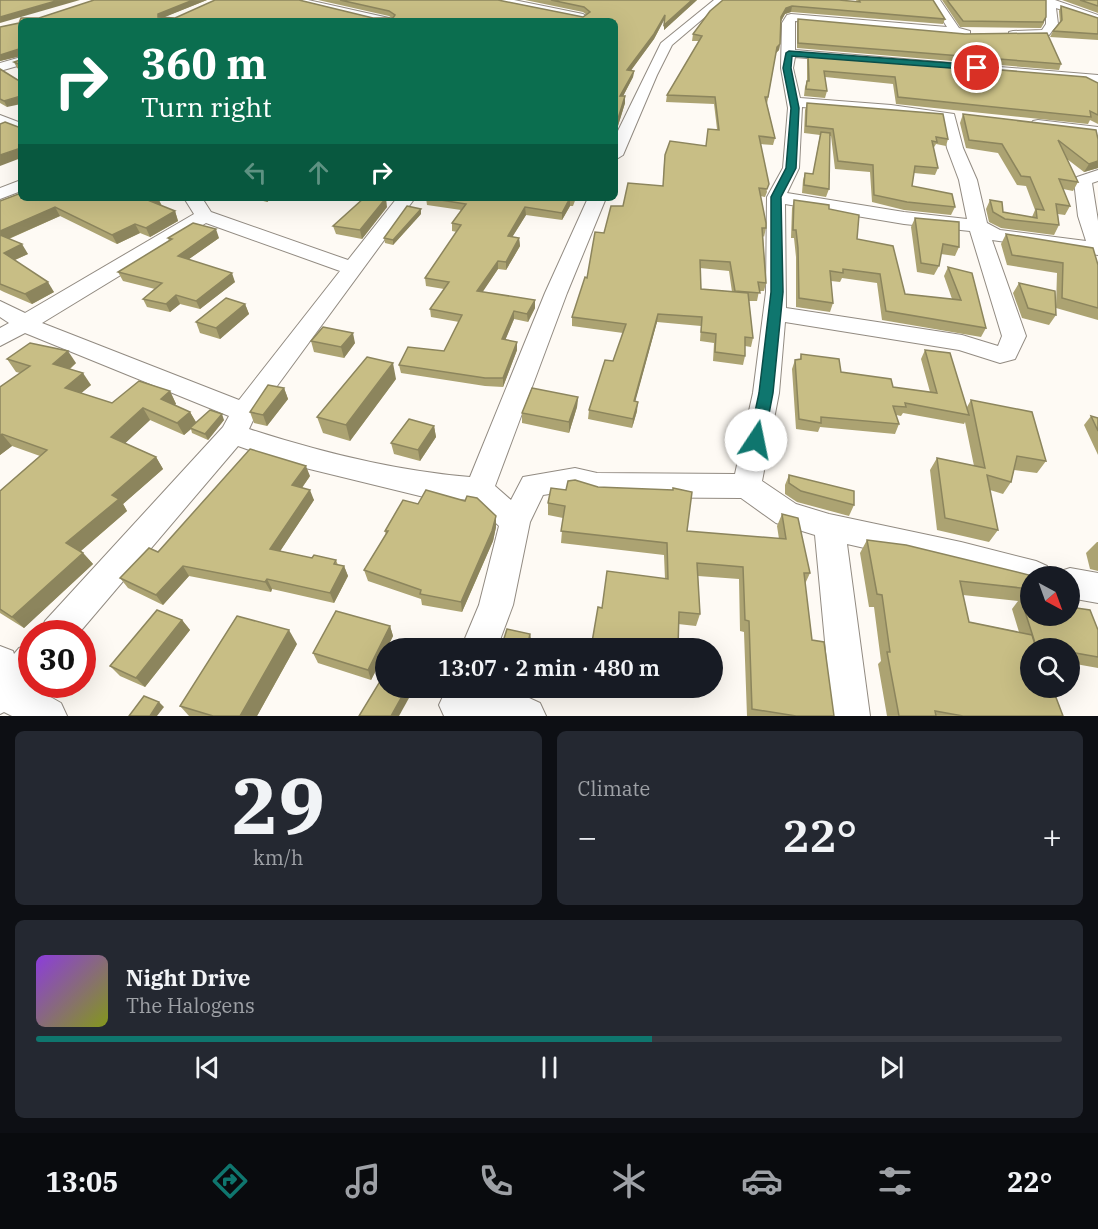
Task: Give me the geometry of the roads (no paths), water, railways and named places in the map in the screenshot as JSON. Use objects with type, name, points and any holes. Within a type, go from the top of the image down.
[{"type":"street","points":[[294,0],[375,18]]},
{"type":"street","points":[[499,0],[583,18]]},
{"type":"street","points":[[618,148],[650,75],[667,43],[720,0]]},
{"type":"street","points":[[935,0],[955,31]]},
{"type":"street","points":[[1004,34],[1045,33],[1052,24],[1048,2],[1098,19]]},
{"type":"street","points":[[747,486],[766,393],[777,292],[776,197],[791,168],[794,102],[787,68],[788,23],[791,17],[983,34]]},
{"type":"street","points":[[789,53],[1098,79]]},
{"type":"street","points":[[0,67],[18,62]]},
{"type":"street","points":[[773,313],[962,343],[1000,355],[1007,353],[1014,336],[978,226],[969,180],[955,148],[954,117],[891,109],[794,102]]},
{"type":"street","points":[[1,120],[18,115]]},
{"type":"street","points":[[1,120],[18,127]]},
{"type":"street","points":[[1028,123],[1098,132]]},
{"type":"street","points":[[776,197],[904,218],[978,226],[995,235],[1098,248],[1087,216],[1083,181],[1098,175]]},
{"type":"street","points":[[0,194],[18,186]]},
{"type":"street","points":[[69,620],[123,562],[239,423],[351,268],[404,201]]},
{"type":"street","points":[[479,489],[555,293],[596,201]]},
{"type":"street","points":[[0,338],[198,207],[351,268]]},
{"type":"street","points":[[0,308],[14,315],[24,324],[239,423],[289,453],[424,484],[479,489],[514,522]]},
{"type":"street","points":[[483,638],[496,604],[514,522],[533,485],[575,479],[597,485],[747,486],[787,514],[829,527],[961,556],[1020,572]]},
{"type":"street","points":[[829,527],[851,716]]},
{"type":"street","points":[[1080,585],[1098,588]]},
{"type":"street","points":[[18,671],[1,683],[48,716]]},
{"type":"street","points":[[457,703],[527,716]]}]
